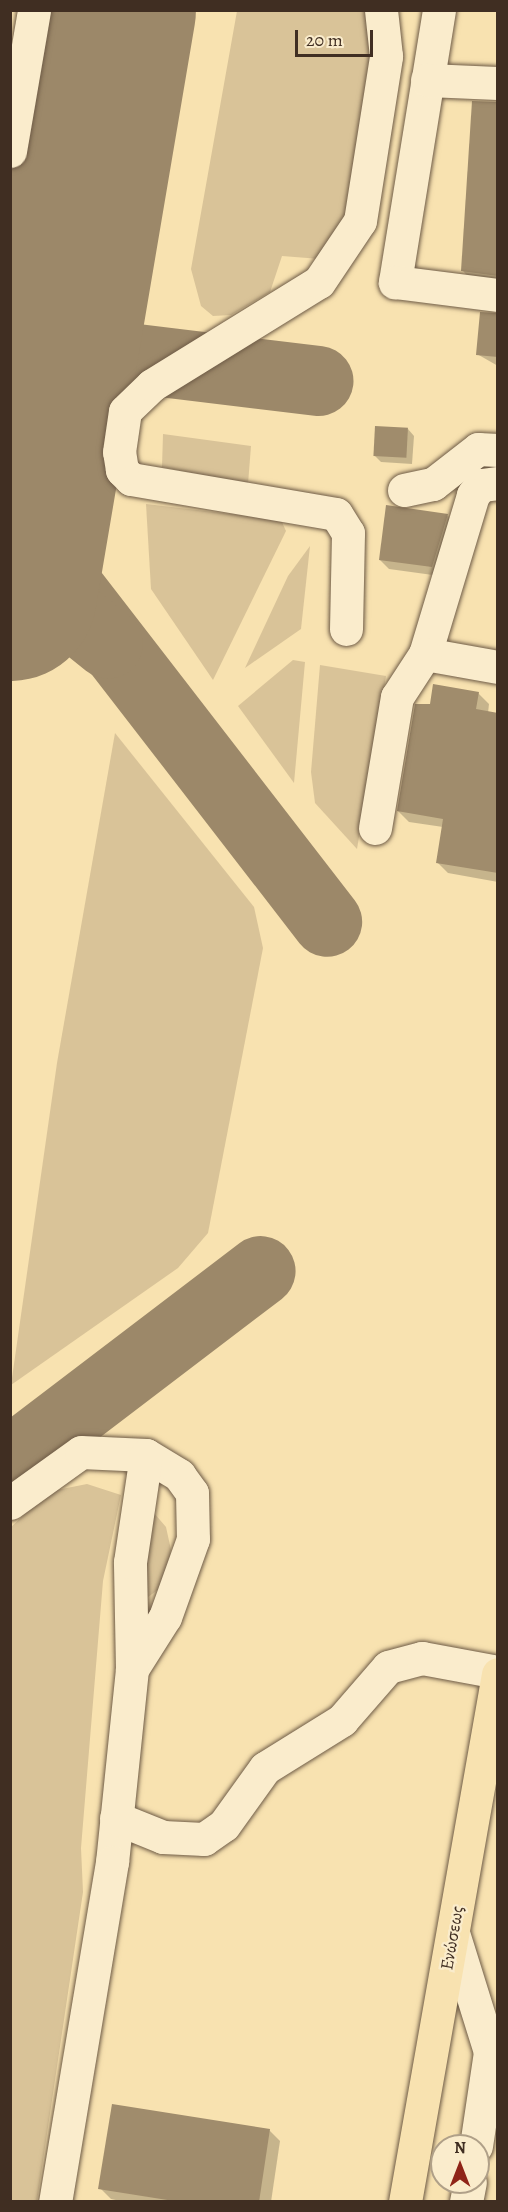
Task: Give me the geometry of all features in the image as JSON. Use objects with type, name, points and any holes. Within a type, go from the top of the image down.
[{"type":"main road","name":"Ενώσεως","points":[[405,2202],[498,1673]]},
{"type":"lane","points":[[10,151],[34,10]]},
{"type":"lane","points":[[346,629],[348,533],[336,514],[131,479],[122,470],[119,452],[125,411],[138,398],[183,364],[319,282],[360,221],[386,56],[381,10]]},
{"type":"lane","points":[[439,10],[395,282],[498,295]]},
{"type":"lane","points":[[427,80],[498,83]]},
{"type":"lane","points":[[404,490],[433,484],[478,449],[498,450]]},
{"type":"lane","points":[[375,828],[397,697],[425,654],[473,495],[482,485],[498,483]]},
{"type":"lane","points":[[425,654],[498,667]]},
{"type":"lane","points":[[10,1503],[81,1452],[146,1455],[179,1475],[192,1492],[193,1539],[165,1617],[132,1669]]},
{"type":"lane","points":[[55,2202],[116,1818],[132,1669],[130,1562],[146,1455]]},
{"type":"lane","points":[[116,1818],[163,1837],[204,1839],[224,1825],[265,1768],[342,1720],[388,1667],[422,1658],[498,1673]]},
{"type":"lane","points":[[453,1932],[490,2052],[478,2134]]},
{"type":"shaded area","points":[[237,11],[366,11],[374,40],[346,231],[320,259],[282,256],[270,292],[231,315],[213,316],[201,306],[191,269]]},
{"type":"shaded area","points":[[163,434],[251,446],[248,484],[162,467]]},
{"type":"shaded area","points":[[146,504],[281,520],[286,531],[213,680],[151,589]]},
{"type":"shaded area","points":[[310,546],[301,629],[245,668],[288,576]]},
{"type":"shaded area","points":[[293,660],[305,662],[294,783],[238,706]]},
{"type":"shaded area","points":[[320,665],[386,676],[357,849],[315,803],[311,772]]},
{"type":"shaded area","points":[[115,733],[254,907],[263,948],[208,1233],[178,1268],[11,1385],[57,1063]]},
{"type":"shaded area","points":[[87,1484],[121,1495],[103,1581],[81,1848],[83,1892],[37,2201],[11,2202],[11,1527],[26,1513],[27,1496]]},
{"type":"shaded area","points":[[148,1506],[166,1527],[171,1550],[166,1584],[148,1597],[131,1624]]},
{"type":"building","points":[[472,101],[498,102],[498,276],[461,271]]},
{"type":"building","points":[[480,312],[498,313],[498,357],[476,355]]},
{"type":"building","points":[[375,426],[408,428],[406,458],[373,456]]},
{"type":"building","points":[[386,505],[448,514],[432,567],[379,560]]},
{"type":"building","points":[[433,684],[479,692],[476,709],[498,713],[498,873],[436,863],[443,819],[397,811],[415,704],[430,704]]},
{"type":"building","points":[[112,2104],[270,2129],[259,2202],[180,2202],[98,2189]]},
{"type":"taxiway","points":[[59,308],[78,339],[112,356],[318,381]]},
{"type":"taxiway","points":[[30,478],[39,539],[63,580],[327,922]]},
{"type":"taxiway","points":[[10,639],[33,624],[58,619],[80,621],[108,644]]},
{"type":"taxiway","points":[[10,1462],[261,1271]]},
{"type":"runway","points":[[10,594],[109,10]]}]
